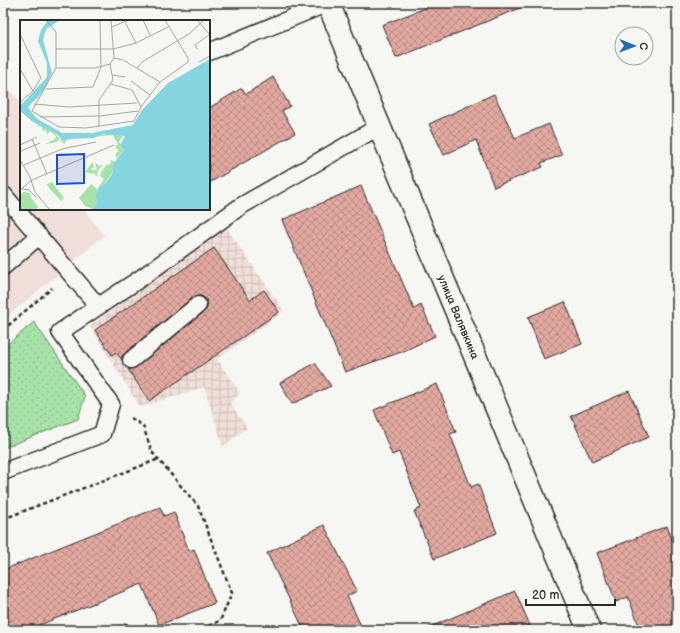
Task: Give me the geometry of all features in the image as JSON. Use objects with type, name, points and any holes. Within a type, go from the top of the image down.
[{"type":"street","name":"улица Валявкина","points":[[328,3],[589,630]]},
{"type":"lane","points":[[210,52],[328,3]]},
{"type":"lane","points":[[3,472],[102,434],[111,404],[60,332],[147,273],[241,206],[380,126]]},
{"type":"lane","points":[[3,194],[98,306]]},
{"type":"lane","points":[[3,267],[39,236]]},
{"type":"lane","points":[[131,360],[198,305]]},
{"type":"path","points":[[3,330],[70,272]]},
{"type":"path","points":[[111,404],[142,426],[152,452],[198,506],[232,593],[220,621],[198,630]]},
{"type":"path","points":[[3,519],[159,459]]},
{"type":"path","points":[[111,630],[126,624],[140,630]]},
{"type":"shaded area","points":[[3,82],[20,102],[20,210],[85,210],[104,236],[3,320]]},
{"type":"shaded area","points":[[226,227],[284,311],[217,359],[240,393],[230,403],[247,428],[223,446],[204,387],[140,407],[90,326]]},
{"type":"green space","points":[[34,322],[85,396],[78,419],[3,448],[3,348]]},
{"type":"building","points":[[438,3],[530,4],[396,58],[382,25]]},
{"type":"building","points":[[273,77],[290,106],[282,111],[295,133],[210,182],[210,107],[242,88],[246,94]]},
{"type":"building","points":[[494,94],[515,138],[549,124],[562,155],[541,163],[543,167],[494,187],[476,140],[444,155],[429,124]]},
{"type":"building","points":[[361,186],[414,309],[421,305],[435,336],[404,351],[345,372],[282,220]]},
{"type":"building","points":[[214,248],[250,300],[264,290],[279,312],[149,401],[128,369],[137,367],[204,312],[207,308],[206,299],[201,296],[192,298],[125,353],[122,356],[122,360],[116,352],[112,355],[95,330]]},
{"type":"building","points":[[565,302],[582,344],[544,359],[528,317]]},
{"type":"building","points":[[315,363],[331,386],[292,404],[280,383]]},
{"type":"building","points":[[437,384],[456,432],[450,434],[471,487],[478,484],[497,533],[434,559],[414,511],[421,508],[399,452],[392,455],[374,410]]},
{"type":"building","points":[[629,391],[649,437],[592,462],[571,416]]},
{"type":"building","points":[[160,507],[164,516],[174,512],[189,551],[194,549],[215,603],[159,625],[142,584],[27,630],[3,630],[3,570]]},
{"type":"building","points":[[324,525],[357,591],[347,596],[363,630],[304,630],[267,553]]},
{"type":"building","points":[[667,526],[677,553],[677,630],[641,630],[628,597],[616,602],[597,553]]},
{"type":"building","points":[[515,591],[532,630],[423,630]]}]
